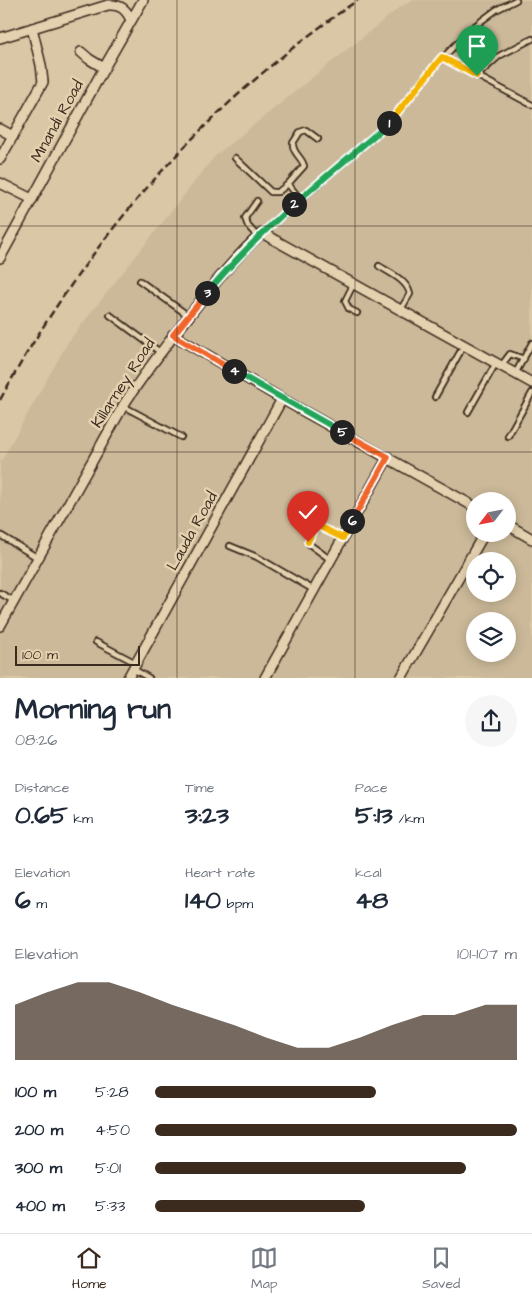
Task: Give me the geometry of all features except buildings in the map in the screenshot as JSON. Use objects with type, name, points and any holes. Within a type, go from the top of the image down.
[{"type":"street","name":"Mnandi Road","points":[[0,258],[143,0]]},
{"type":"street","points":[[0,38],[93,9],[115,5],[124,9],[131,20]]},
{"type":"street","points":[[0,159],[43,82],[32,28]]},
{"type":"street","points":[[81,52],[88,59],[104,68]]},
{"type":"street","points":[[0,129],[12,136]]},
{"type":"street","points":[[0,182],[32,199]]},
{"type":"street","points":[[260,235],[354,283],[532,383]]},
{"type":"street","name":"Killarney Road","points":[[0,626],[123,406],[173,335],[228,267],[260,235]]},
{"type":"street","points":[[0,236],[9,241]]},
{"type":"street","points":[[173,335],[282,399],[466,502]]},
{"type":"street","name":"Lauda Road","points":[[128,678],[282,399]]},
{"type":"street","points":[[265,678],[388,457]]},
{"type":"street","points":[[516,530],[532,539]]},
{"type":"street","points":[[402,678],[479,542]]},
{"type":"lane","points":[[257,201],[245,218],[248,226],[260,235],[392,120],[442,57],[484,18],[516,0]]},
{"type":"lane","points":[[477,76],[499,56],[532,39]]},
{"type":"lane","points":[[442,57],[532,105]]},
{"type":"lane","points":[[235,158],[271,192],[278,192],[304,166],[293,148],[295,138],[300,132],[306,130],[318,139]]},
{"type":"lane","points":[[288,184],[300,199]]},
{"type":"lane","points":[[379,266],[401,280],[409,290],[410,294],[401,309]]},
{"type":"lane","points":[[140,281],[189,316]]},
{"type":"lane","points":[[354,283],[345,301],[349,309],[357,313]]},
{"type":"lane","points":[[110,315],[160,352]]},
{"type":"lane","points":[[515,374],[532,343]]},
{"type":"lane","points":[[435,397],[464,345]]},
{"type":"lane","points":[[468,412],[499,364],[510,354],[524,359]]},
{"type":"lane","points":[[508,436],[532,393]]},
{"type":"lane","points":[[123,406],[181,437]]},
{"type":"lane","points":[[331,560],[309,544],[308,540],[314,528],[320,526],[343,538]]},
{"type":"lane","points":[[0,535],[38,558]]},
{"type":"lane","points":[[230,546],[257,557],[314,590]]},
{"type":"lane","points":[[0,593],[14,601]]},
{"type":"lane","points":[[96,642],[149,678]]},
{"type":"shaded area","points":[[414,0],[532,0],[532,678],[0,678],[0,463],[68,342],[215,156],[400,7]]},
{"type":"railway","points":[[0,400],[34,341],[72,284],[112,230],[155,178],[202,129],[251,83],[303,40],[358,0]]},
{"type":"route","points":[[308,542],[314,528],[318,526],[343,538],[388,457],[282,399],[173,335],[228,267],[258,237],[392,120],[442,57],[477,76]]}]
